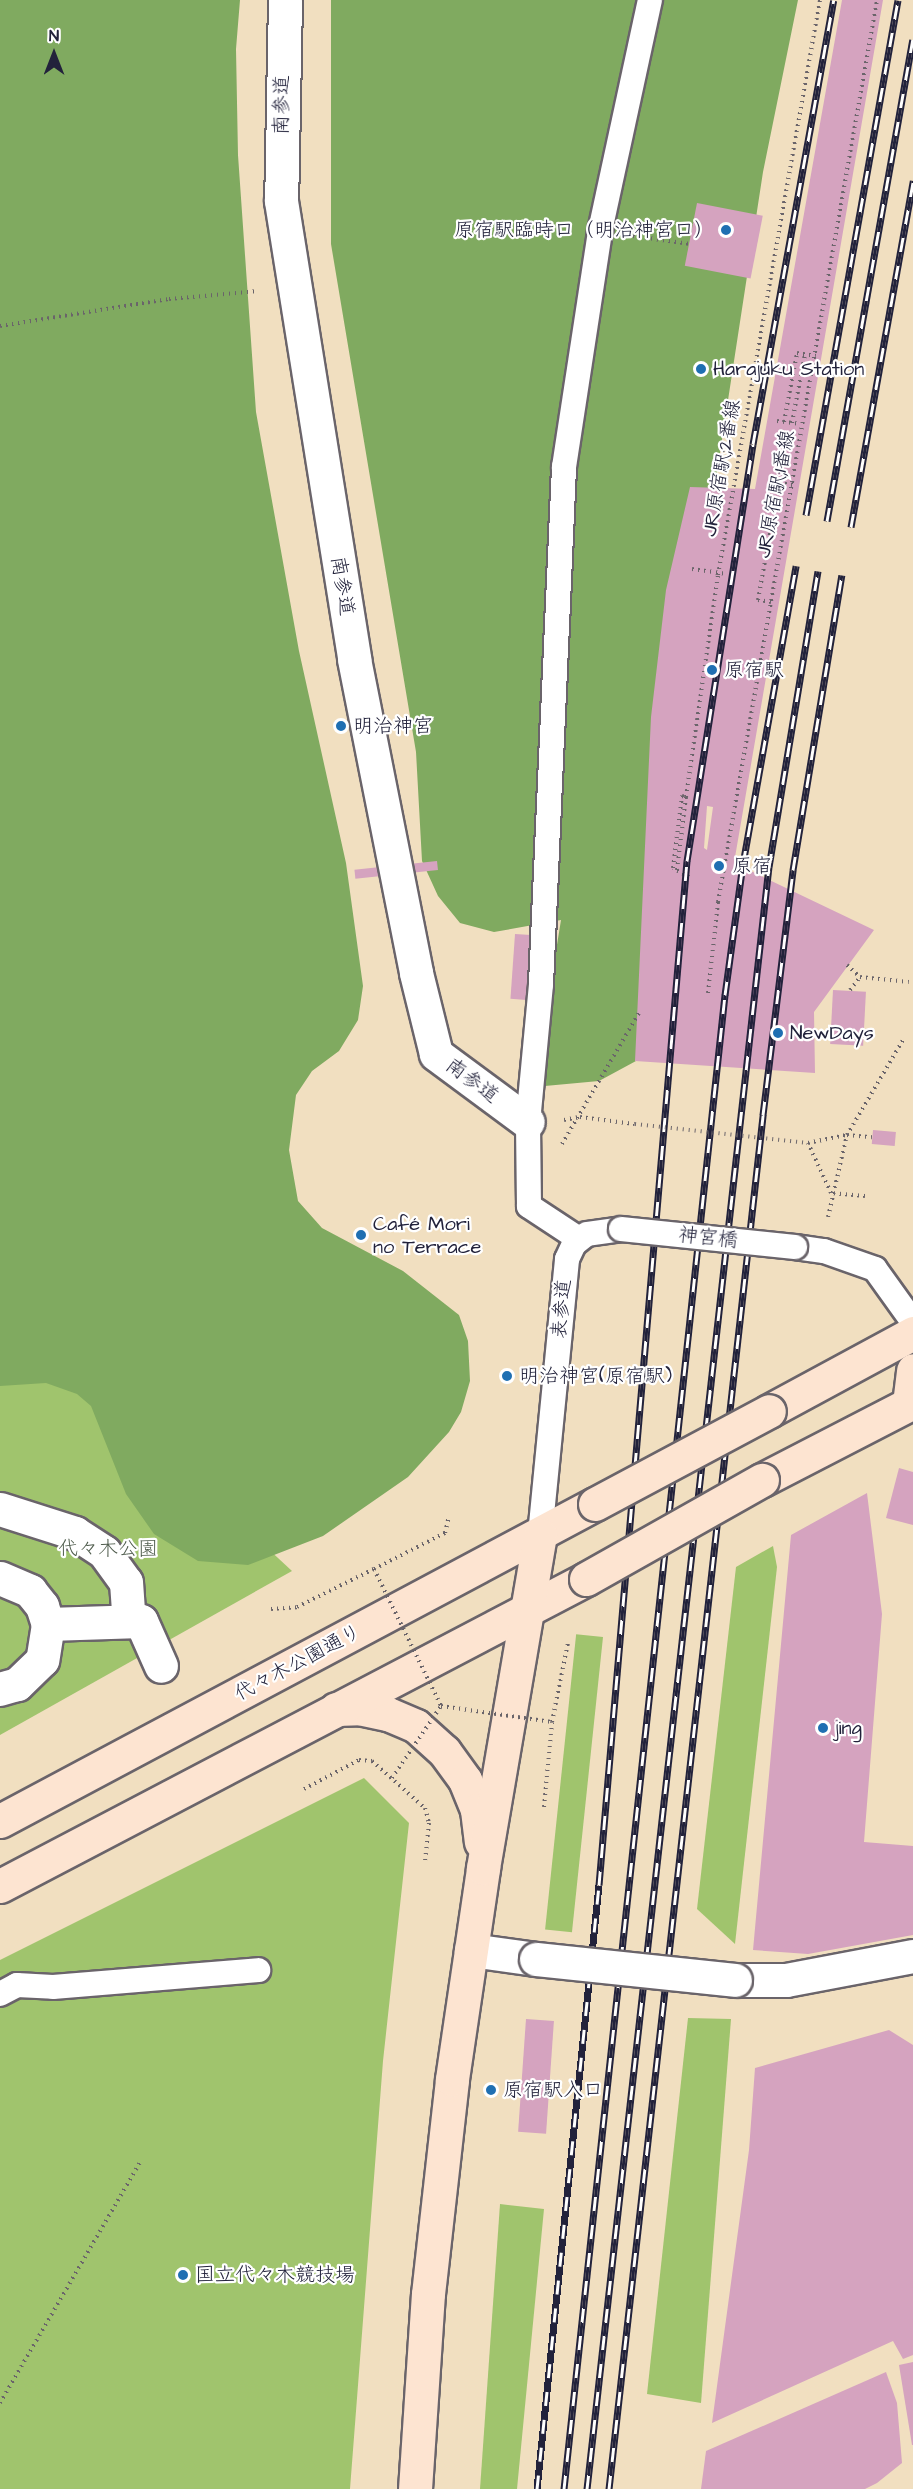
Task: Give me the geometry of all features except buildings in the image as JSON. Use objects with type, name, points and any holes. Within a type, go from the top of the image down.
[{"type":"main road","name":"代々木公園通り","points":[[0,1821],[540,1535],[913,1333]]},
{"type":"main road","points":[[0,1886],[334,1709],[528,1611],[762,1480],[911,1402],[913,1370]]},
{"type":"main road","points":[[415,2489],[437,2208],[483,1868],[540,1535]]},
{"type":"main road","points":[[334,1709],[359,1708],[388,1714],[416,1726],[444,1751],[465,1780],[477,1810],[483,1868]]},
{"type":"street","name":"南参道","points":[[285,0],[281,201],[354,659],[416,973],[436,1054],[528,1122]]},
{"type":"street","points":[[0,1509],[75,1533],[104,1552],[126,1582],[129,1621]]},
{"type":"street","points":[[0,1578],[30,1591],[42,1606],[48,1624],[42,1660],[24,1679],[0,1689]]},
{"type":"street","points":[[48,1624],[141,1621],[161,1666]]},
{"type":"street","points":[[471,1950],[735,1980],[786,1980],[913,1956]]},
{"type":"lane","points":[[579,1239],[529,1206],[528,1122],[542,984],[564,467],[600,231],[650,0]]},
{"type":"lane","name":"神宮橋","points":[[579,1239],[597,1230],[621,1229],[824,1251],[875,1269],[913,1322]]},
{"type":"lane","name":"表参道","points":[[540,1535],[566,1267],[570,1251],[579,1239]]},
{"type":"lane","points":[[0,1994],[17,1984],[53,1987],[258,1970]]},
{"type":"path","name":"JR原宿駅;2番線","points":[[689,877],[675,869],[684,796],[718,575],[820,0]]},
{"type":"path","name":"JR原宿駅;1番線","points":[[708,993],[718,902],[878,0]]},
{"type":"path","points":[[600,231],[690,244]]},
{"type":"path","points":[[0,326],[169,299],[295,287]]},
{"type":"path","points":[[784,422],[797,353],[816,356]]},
{"type":"path","points":[[792,423],[805,354]]},
{"type":"path","points":[[777,421],[801,424]]},
{"type":"path","points":[[771,602],[758,600],[779,483],[793,485]]},
{"type":"path","points":[[718,575],[692,568],[726,574]]},
{"type":"path","points":[[847,964],[860,977],[909,982]]},
{"type":"path","points":[[850,990],[860,977]]},
{"type":"path","points":[[557,1152],[580,1118],[639,1013]]},
{"type":"path","points":[[828,1217],[831,1192],[847,1135],[903,1040]]},
{"type":"path","points":[[528,1122],[580,1118],[808,1143],[847,1135],[872,1137]]},
{"type":"path","points":[[808,1143],[831,1192]]},
{"type":"path","points":[[831,1192],[865,1196]]},
{"type":"path","points":[[271,1609],[297,1607],[445,1533],[449,1516]]},
{"type":"path","points":[[374,1569],[441,1706]]},
{"type":"path","points":[[544,1807],[552,1722],[568,1643]]},
{"type":"path","points":[[441,1706],[552,1722]]},
{"type":"path","points":[[392,1778],[441,1706]]},
{"type":"path","points":[[304,1789],[359,1760],[372,1761],[425,1808],[429,1823],[425,1861]]},
{"type":"path","points":[[0,2403],[140,2162]]},
{"type":"green space","points":[[0,0],[240,0],[236,49],[238,155],[256,412],[299,651],[346,863],[363,986],[358,1020],[339,1051],[312,1071],[296,1095],[289,1150],[298,1201],[322,1228],[403,1271],[459,1315],[468,1341],[470,1381],[461,1412],[449,1432],[408,1477],[323,1536],[248,1565],[198,1561],[154,1534],[126,1494],[91,1406],[77,1394],[46,1383],[0,1386]]},
{"type":"green space","points":[[331,0],[798,0],[763,172],[667,798],[660,1048],[599,1081],[534,1087],[561,920],[494,932],[460,923],[438,896],[422,861],[416,752],[331,244]]},
{"type":"green space","name":"代々木公園","points":[[0,1301],[292,1571],[0,1735]]},
{"type":"green space","points":[[773,1546],[777,1567],[735,1944],[697,1909],[736,1567]]},
{"type":"green space","points":[[576,1634],[603,1637],[572,1932],[545,1930]]},
{"type":"green space","name":"国立代々木競技場","points":[[364,1778],[409,1823],[383,2061],[350,2489],[0,2489],[0,1960]]},
{"type":"green space","points":[[688,2018],[731,2019],[701,2403],[647,2394]]},
{"type":"green space","points":[[500,2204],[544,2209],[517,2489],[480,2489]]},
{"type":"railway","points":[[537,2489],[599,1885],[687,861],[753,444],[834,0]]},
{"type":"railway","points":[[806,515],[898,0]]},
{"type":"railway","points":[[827,521],[913,40]]},
{"type":"railway","points":[[851,527],[913,181]]},
{"type":"railway","points":[[564,2489],[725,995],[743,864],[796,566]]},
{"type":"railway","points":[[587,2489],[769,867],[818,571]]},
{"type":"railway","points":[[609,2489],[763,1115],[793,870],[842,575]]},
{"type":"place","name":"原宿駅臨時口（明治神宮口）","points":[[726,230]]},
{"type":"place","name":"Harajuku Station","points":[[701,369]]},
{"type":"place","name":"原宿駅","points":[[712,670]]},
{"type":"place","name":"明治神宮","points":[[341,726]]},
{"type":"place","name":"原宿","points":[[719,866]]},
{"type":"place","name":"NewDays","points":[[778,1033]]},
{"type":"place","name":"Café Mori no Terrace","points":[[361,1235]]},
{"type":"place","name":"明治神宮(原宿駅)","points":[[507,1376]]},
{"type":"place","name":"jing","points":[[823,1728]]},
{"type":"place","name":"原宿駅入口","points":[[491,2090]]},
{"type":"place","name":"国立代々木競技場","points":[[183,2275]]}]
